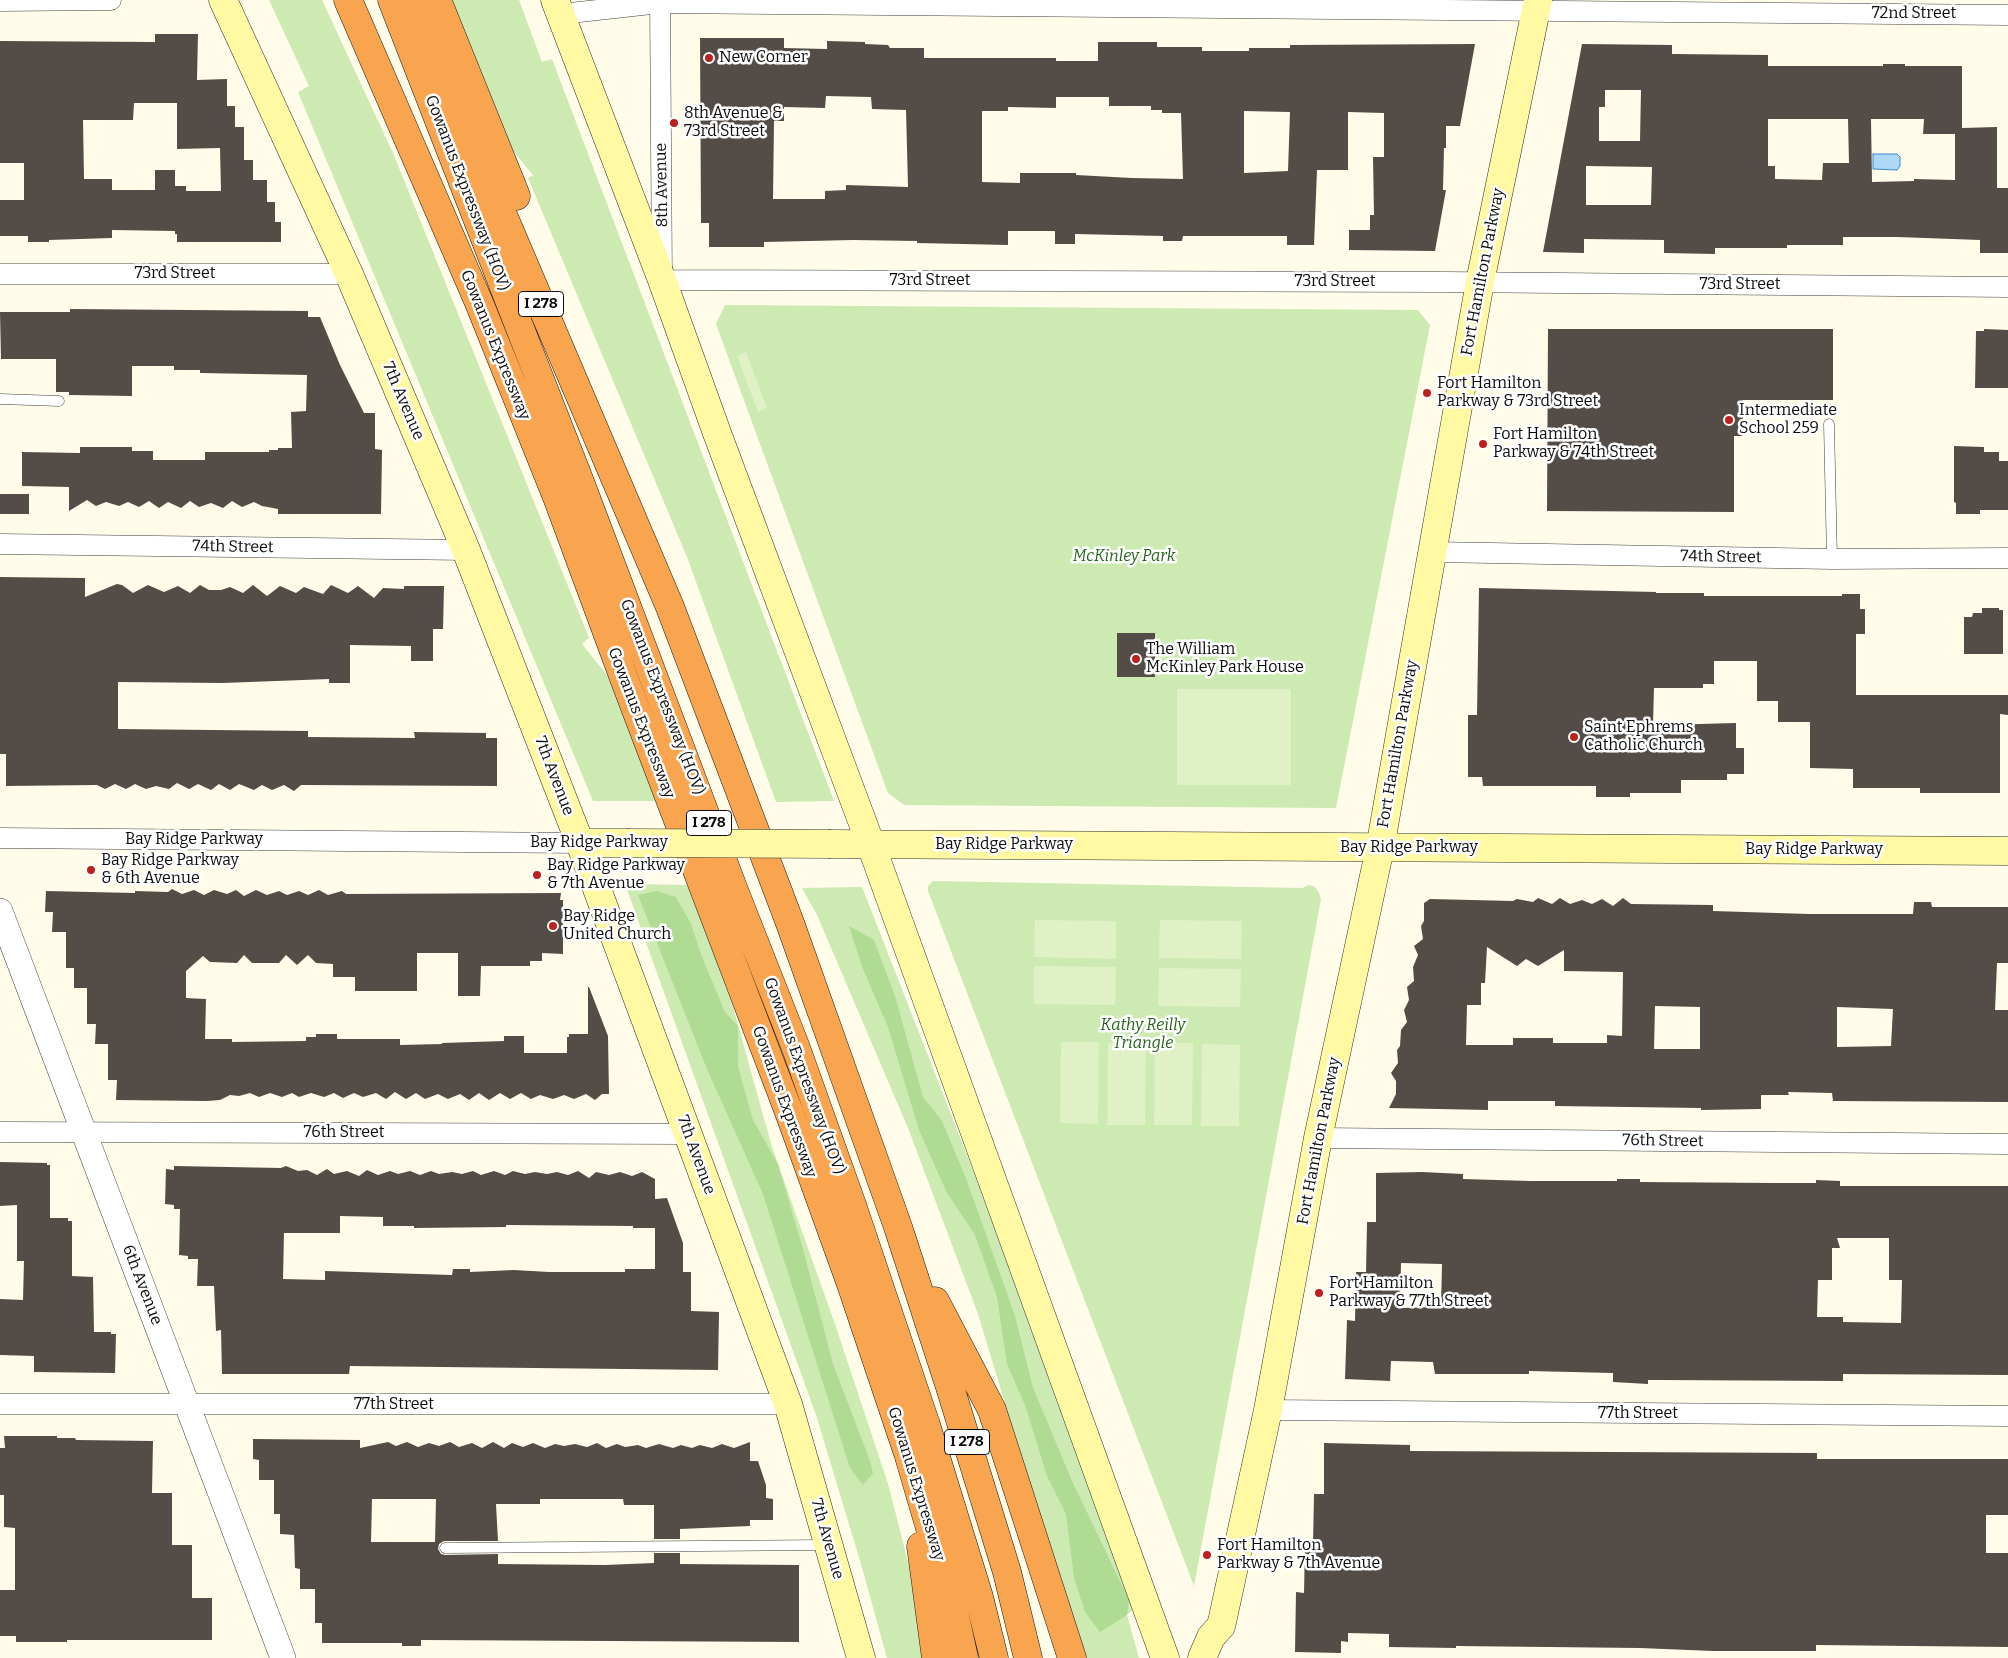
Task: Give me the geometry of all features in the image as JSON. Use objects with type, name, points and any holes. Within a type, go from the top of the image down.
[{"type":"highway","name":"Gowanus Expressway","points":[[348,0],[480,305],[557,498],[795,1130],[852,1284],[908,1453],[952,1603],[964,1658]]},
{"type":"highway","name":"Gowanus Expressway (HOV)","points":[[392,0],[580,482],[799,1057],[852,1205],[926,1425],[979,1598],[994,1658]]},
{"type":"highway","name":"I 278","points":[[413,0],[670,607],[790,923],[898,1227],[1008,1572],[1028,1658]]},
{"type":"highway","points":[[437,0],[627,468],[670,607]]},
{"type":"highway","points":[[898,1227],[992,1410],[1072,1658]]},
{"type":"highway","points":[[908,1453],[936,1658]]},
{"type":"main road","name":"7th Avenue","points":[[223,0],[349,274],[466,550],[580,843],[788,1404],[861,1658]]},
{"type":"main road","name":"Fort Hamilton Parkway","points":[[1202,1658],[1211,1637],[1221,1626],[1268,1410],[1318,1138],[1380,848],[1480,282],[1537,6]]},
{"type":"main road","points":[[558,7],[662,280],[716,433],[871,845],[1165,1658]]},
{"type":"main road","name":"Bay Ridge Parkway","points":[[580,843],[2008,852]]},
{"type":"main road","points":[[1221,1626],[1223,1658]]},
{"type":"street","points":[[0,1],[111,0]]},
{"type":"street","name":"72nd Street","points":[[558,7],[660,1],[1537,6],[2008,15]]},
{"type":"street","name":"8th Avenue","points":[[660,1],[662,280]]},
{"type":"street","name":"73rd Street","points":[[0,274],[349,274]]},
{"type":"street","name":"73rd Street","points":[[662,280],[1480,282],[2008,287]]},
{"type":"street","name":"74th Street","points":[[0,544],[466,550]]},
{"type":"street","name":"74th Street","points":[[1433,552],[1832,559],[2008,558]]},
{"type":"street","name":"Bay Ridge Parkway","points":[[0,838],[580,843]]},
{"type":"street","name":"6th Avenue","points":[[0,911],[283,1658]]},
{"type":"street","name":"76th Street","points":[[0,1132],[688,1134]]},
{"type":"street","name":"76th Street","points":[[1318,1138],[2008,1144]]},
{"type":"street","name":"77th Street","points":[[0,1404],[788,1404]]},
{"type":"street","name":"77th Street","points":[[1268,1410],[2008,1416]]},
{"type":"lane","points":[[0,400],[59,401]]},
{"type":"lane","points":[[1829,424],[1832,559]]},
{"type":"lane","points":[[445,1548],[828,1545]]},
{"type":"green space","points":[[269,0],[322,0],[393,153],[589,638],[582,644],[607,675],[658,801],[593,801],[298,92],[309,86]]},
{"type":"green space","points":[[452,0],[519,0],[542,62],[552,59],[834,801],[776,802],[687,557],[528,178],[533,175],[504,140],[474,75]]},
{"type":"green space","name":"McKinley Park","points":[[725,305],[1418,310],[1430,325],[1336,808],[904,805],[888,793],[716,324]]},
{"type":"green space","points":[[746,352],[767,408],[758,412],[737,356]]},
{"type":"green space","points":[[1177,689],[1291,689],[1291,785],[1177,785]]},
{"type":"green space","name":"Kathy Reilly Triangle","points":[[933,881],[1302,888],[1309,885],[1315,887],[1319,893],[1321,899],[1194,1586],[928,891],[928,886]]},
{"type":"green space","points":[[625,884],[688,885],[733,1007],[772,1147],[836,1327],[889,1487],[916,1594],[927,1658],[887,1658],[816,1415]]},
{"type":"green space","points":[[862,887],[976,1178],[1137,1606],[1127,1615],[1139,1658],[1082,1658],[978,1314],[908,1128],[817,915],[802,888]]},
{"type":"green space","points":[[656,891],[676,897],[691,924],[702,957],[725,1012],[738,1026],[738,1067],[753,1120],[778,1164],[833,1364],[870,1461],[873,1473],[863,1485],[850,1468],[763,1194],[707,1069],[638,895]]},
{"type":"green space","points":[[1035,920],[1116,921],[1116,959],[1034,957]]},
{"type":"green space","points":[[1160,920],[1242,921],[1241,959],[1159,958]]},
{"type":"green space","points":[[849,926],[874,940],[895,996],[923,1097],[942,1121],[967,1181],[1015,1316],[1033,1388],[1072,1481],[1129,1600],[1127,1615],[1100,1632],[1085,1612],[1074,1577],[1066,1514],[1047,1476],[1025,1405],[1007,1364],[997,1297],[975,1235],[947,1193],[919,1130],[888,1027],[863,969]]},
{"type":"green space","points":[[1034,966],[1116,967],[1115,1005],[1034,1004]]},
{"type":"green space","points":[[1159,968],[1241,969],[1240,1007],[1158,1006]]},
{"type":"green space","points":[[1061,1042],[1099,1042],[1098,1124],[1060,1123]]},
{"type":"green space","points":[[1108,1043],[1146,1043],[1145,1125],[1107,1125]]},
{"type":"green space","points":[[1155,1043],[1193,1043],[1192,1125],[1154,1125]]},
{"type":"green space","points":[[1202,1044],[1240,1045],[1239,1126],[1201,1126]]},
{"type":"water","points":[[1873,154],[1897,154],[1900,157],[1900,166],[1897,170],[1873,169]]},
{"type":"building","points":[[155,34],[198,34],[197,80],[227,79],[227,106],[235,106],[235,127],[244,127],[244,160],[253,160],[253,180],[267,180],[267,202],[275,202],[275,222],[281,222],[281,242],[177,242],[175,231],[112,230],[112,238],[49,240],[49,242],[28,242],[28,236],[0,236],[0,200],[24,200],[24,163],[0,163],[0,41],[155,42]],"holes":[[[134,103],[177,103],[177,149],[220,148],[221,191],[186,191],[186,186],[175,186],[175,170],[155,170],[155,190],[112,190],[112,179],[84,179],[83,120],[133,120]]]},
{"type":"building","points":[[700,38],[784,38],[784,48],[827,49],[827,41],[865,42],[865,44],[888,45],[890,48],[924,48],[924,58],[1056,58],[1056,61],[1098,61],[1098,42],[1157,42],[1157,47],[1202,47],[1202,51],[1249,51],[1249,48],[1290,48],[1290,45],[1475,44],[1460,126],[1446,126],[1443,190],[1446,190],[1435,251],[1349,250],[1349,230],[1370,230],[1370,215],[1374,215],[1373,157],[1384,157],[1384,113],[1348,112],[1348,170],[1317,170],[1314,245],[1287,245],[1287,236],[1183,236],[1182,241],[1163,241],[1163,236],[1075,234],[1075,244],[1055,244],[1055,231],[1008,231],[1008,245],[853,240],[764,242],[764,247],[709,247],[709,223],[701,223]],"holes":[[[826,96],[871,97],[872,109],[906,110],[908,187],[846,185],[846,190],[825,191],[825,199],[773,199],[774,121],[784,121],[784,107],[825,108]],[[1056,97],[1109,97],[1109,106],[1151,106],[1151,110],[1162,110],[1162,113],[1181,113],[1183,179],[1076,175],[1076,173],[1020,173],[1020,183],[982,182],[982,111],[1008,111],[1008,107],[1056,108]],[[1244,111],[1290,112],[1288,171],[1244,173]]]},
{"type":"building","points":[[1582,44],[1672,45],[1672,54],[1768,55],[1768,66],[1883,66],[1883,64],[1905,64],[1905,66],[1962,66],[1962,128],[1997,127],[1997,188],[2008,188],[2008,253],[1980,253],[1980,240],[1897,237],[1843,237],[1843,245],[1787,245],[1787,248],[1715,248],[1715,254],[1664,253],[1664,240],[1584,239],[1584,253],[1543,252]],"holes":[[[1605,90],[1641,90],[1640,141],[1599,141],[1599,107],[1605,107]],[[1768,119],[1848,119],[1849,163],[1823,163],[1822,180],[1775,179],[1775,166],[1768,166]],[[1871,119],[1924,119],[1923,134],[1955,134],[1955,180],[1914,179],[1914,181],[1872,182]],[[1586,166],[1652,167],[1651,205],[1586,205]]]},
{"type":"building","points":[[70,309],[308,311],[308,317],[320,317],[340,365],[364,413],[375,413],[375,449],[382,450],[381,514],[278,514],[278,509],[262,506],[254,502],[242,507],[232,501],[223,508],[211,503],[199,507],[190,501],[181,508],[168,502],[159,508],[149,501],[139,507],[128,502],[119,506],[106,502],[96,506],[87,500],[69,511],[69,487],[22,486],[22,452],[80,453],[80,447],[132,447],[132,451],[153,451],[153,460],[205,460],[205,452],[269,452],[269,450],[278,450],[278,448],[292,448],[291,412],[306,411],[307,375],[200,373],[200,370],[174,370],[174,366],[132,366],[132,396],[69,395],[69,392],[56,392],[56,359],[1,359],[0,312],[70,312]]},
{"type":"building","points":[[1548,329],[1833,329],[1833,400],[1743,400],[1743,436],[1734,436],[1734,512],[1547,511]]},
{"type":"building","points":[[1984,329],[2008,330],[2008,388],[1975,388],[1976,331],[1984,331]]},
{"type":"building","points":[[1954,446],[1984,447],[1984,452],[1999,452],[1999,461],[2008,461],[2008,510],[1980,510],[1980,514],[1956,514],[1956,503],[1954,502]]},
{"type":"building","points":[[0,494],[29,494],[29,514],[0,514]]},
{"type":"building","points":[[0,577],[85,578],[85,597],[117,584],[122,585],[133,593],[148,585],[164,592],[178,586],[190,593],[200,585],[209,590],[221,590],[230,587],[243,593],[253,585],[267,596],[280,586],[296,593],[304,587],[323,594],[331,585],[348,593],[358,586],[374,598],[383,588],[404,589],[404,586],[444,586],[443,629],[433,629],[433,661],[411,661],[411,646],[350,645],[350,683],[329,683],[329,679],[223,683],[118,682],[118,729],[308,731],[308,737],[415,738],[414,732],[486,733],[486,738],[497,738],[497,786],[301,785],[294,791],[284,785],[272,790],[262,785],[254,790],[239,784],[230,790],[219,784],[211,790],[198,784],[189,789],[177,783],[169,789],[156,786],[146,789],[135,784],[126,789],[115,784],[105,789],[97,785],[6,786],[6,754],[0,754]]},
{"type":"building","points":[[1479,588],[1704,593],[1704,596],[1842,596],[1842,594],[1860,594],[1860,609],[1865,609],[1865,634],[1856,634],[1856,695],[2008,695],[2008,715],[2000,714],[2000,793],[1920,793],[1920,788],[1853,788],[1853,769],[1810,768],[1810,722],[1778,722],[1778,701],[1757,701],[1757,661],[1714,661],[1714,684],[1703,684],[1703,688],[1654,688],[1653,724],[1736,723],[1736,748],[1744,748],[1744,774],[1727,774],[1727,780],[1681,780],[1681,793],[1630,793],[1630,797],[1596,797],[1596,786],[1483,786],[1482,777],[1468,777],[1468,715],[1477,715]]},
{"type":"building","points":[[1982,608],[1999,608],[1999,610],[2003,610],[2003,654],[1964,654],[1964,617],[1972,617],[1973,613],[1982,613]]},
{"type":"building","name":"The William McKinley Park House","points":[[1117,633],[1155,633],[1155,677],[1117,677]]},
{"type":"building","points":[[172,889],[182,894],[194,890],[204,895],[214,890],[227,894],[236,890],[244,896],[256,890],[267,895],[279,891],[287,895],[299,891],[308,895],[319,890],[328,895],[342,891],[346,894],[561,893],[560,900],[563,900],[563,954],[542,953],[542,961],[530,961],[530,966],[481,966],[480,996],[458,996],[458,953],[417,953],[417,991],[355,991],[355,977],[333,977],[333,964],[316,963],[308,955],[297,965],[286,955],[279,963],[252,963],[244,955],[237,963],[210,962],[203,956],[186,971],[186,998],[206,999],[205,1039],[232,1039],[232,1042],[306,1041],[306,1037],[316,1037],[316,1034],[337,1034],[337,1039],[400,1039],[400,1045],[504,1041],[504,1036],[524,1036],[524,1053],[567,1053],[567,1037],[569,1037],[569,1034],[588,1034],[589,987],[608,1036],[609,1094],[602,1094],[595,1100],[586,1094],[574,1099],[564,1095],[553,1099],[540,1095],[531,1099],[521,1093],[510,1099],[500,1093],[489,1100],[479,1093],[469,1100],[460,1094],[448,1099],[438,1094],[425,1099],[416,1093],[406,1099],[395,1092],[386,1099],[376,1093],[363,1097],[354,1093],[343,1098],[334,1093],[324,1097],[311,1093],[299,1097],[292,1093],[282,1097],[270,1093],[259,1097],[250,1093],[239,1096],[230,1095],[220,1100],[207,1101],[116,1100],[117,1080],[108,1080],[108,1044],[95,1044],[96,1024],[87,1024],[87,988],[74,988],[74,968],[66,968],[66,932],[52,932],[53,912],[45,912],[46,891],[135,893],[135,891],[168,892]]},
{"type":"building","points":[[1538,898],[1552,904],[1560,898],[1570,904],[1582,900],[1592,904],[1602,899],[1613,906],[1623,898],[1631,904],[1713,905],[1713,911],[1809,914],[1913,914],[1914,902],[1931,902],[1932,907],[2008,907],[2008,963],[1997,963],[1995,1010],[2008,1010],[2008,1102],[1833,1101],[1832,1093],[1788,1092],[1789,1095],[1761,1095],[1761,1109],[1701,1110],[1701,1108],[1555,1106],[1555,1101],[1488,1101],[1488,1110],[1389,1108],[1396,1094],[1396,1081],[1391,1073],[1398,1063],[1397,1050],[1400,1046],[1401,1030],[1407,1022],[1404,1010],[1409,1000],[1407,987],[1414,981],[1413,967],[1418,955],[1414,946],[1423,939],[1421,926],[1424,921],[1424,903],[1430,899],[1513,901],[1517,899],[1533,902]],"holes":[[[1487,947],[1517,966],[1526,959],[1538,966],[1564,950],[1564,971],[1623,972],[1622,1036],[1607,1035],[1607,1043],[1553,1043],[1553,1038],[1513,1038],[1513,1045],[1466,1045],[1467,1005],[1481,1005],[1481,983],[1485,983]],[[1655,1006],[1700,1007],[1700,1049],[1654,1049]],[[1837,1007],[1893,1009],[1891,1046],[1837,1047]]]},
{"type":"building","points":[[0,1162],[47,1163],[47,1165],[50,1165],[50,1218],[68,1218],[68,1221],[72,1221],[72,1276],[93,1277],[94,1332],[111,1332],[111,1334],[116,1334],[115,1373],[34,1372],[34,1356],[0,1355],[0,1299],[23,1300],[24,1261],[17,1261],[17,1205],[0,1206]]},
{"type":"building","points":[[174,1166],[281,1168],[286,1166],[298,1171],[307,1170],[317,1175],[327,1169],[334,1174],[347,1171],[359,1176],[367,1170],[378,1175],[390,1171],[398,1174],[410,1171],[420,1175],[431,1171],[439,1174],[452,1172],[462,1174],[473,1171],[481,1175],[494,1171],[505,1175],[513,1171],[525,1174],[557,1172],[568,1175],[578,1171],[589,1178],[596,1172],[609,1175],[620,1172],[632,1176],[642,1172],[655,1179],[655,1199],[667,1198],[683,1243],[683,1272],[691,1272],[691,1311],[719,1312],[718,1370],[350,1366],[349,1374],[222,1374],[221,1330],[216,1331],[214,1286],[197,1286],[198,1259],[188,1259],[188,1256],[179,1255],[180,1209],[174,1209],[174,1205],[165,1204],[166,1169],[174,1170]],"holes":[[[340,1216],[383,1217],[383,1226],[414,1226],[414,1228],[506,1227],[506,1225],[633,1226],[633,1228],[655,1228],[655,1269],[625,1269],[625,1272],[514,1270],[470,1272],[470,1269],[453,1269],[452,1275],[325,1271],[325,1280],[283,1279],[284,1233],[340,1233]]]},
{"type":"building","points":[[1422,1172],[1463,1174],[1463,1179],[1530,1181],[1617,1181],[1617,1179],[1640,1179],[1640,1182],[1816,1183],[1816,1180],[1840,1181],[1840,1186],[2008,1186],[2008,1375],[1843,1374],[1843,1381],[1648,1380],[1648,1384],[1613,1382],[1613,1373],[1529,1371],[1529,1374],[1435,1374],[1433,1362],[1391,1361],[1390,1381],[1345,1379],[1347,1320],[1355,1321],[1356,1272],[1366,1272],[1367,1222],[1376,1222],[1376,1173]],"holes":[[[1837,1238],[1889,1238],[1889,1280],[1902,1280],[1901,1323],[1843,1322],[1843,1317],[1817,1317],[1818,1280],[1832,1280],[1832,1248],[1840,1248]],[[1401,1263],[1442,1264],[1441,1307],[1400,1308]]]},
{"type":"building","points":[[4,1436],[57,1436],[57,1438],[75,1438],[76,1440],[153,1441],[152,1493],[172,1493],[172,1545],[192,1545],[192,1598],[212,1598],[212,1640],[16,1642],[16,1636],[0,1636],[0,1590],[15,1590],[15,1528],[4,1527],[4,1495],[0,1495],[0,1448],[5,1448]]},
{"type":"building","points":[[253,1439],[360,1440],[360,1448],[388,1442],[396,1446],[407,1442],[418,1447],[429,1443],[439,1446],[450,1442],[459,1447],[472,1443],[482,1448],[493,1442],[504,1448],[512,1443],[523,1447],[533,1443],[545,1448],[555,1444],[564,1446],[575,1444],[587,1447],[597,1443],[606,1448],[617,1444],[625,1447],[638,1445],[646,1448],[659,1444],[673,1448],[681,1445],[692,1448],[700,1445],[712,1448],[722,1444],[734,1448],[750,1442],[750,1461],[758,1461],[766,1485],[766,1498],[773,1499],[773,1520],[750,1520],[750,1526],[680,1529],[680,1539],[654,1539],[654,1505],[624,1505],[623,1499],[540,1499],[540,1504],[496,1504],[498,1541],[444,1541],[439,1544],[438,1549],[441,1554],[445,1555],[498,1554],[498,1564],[605,1565],[654,1563],[654,1553],[680,1553],[680,1564],[799,1565],[799,1642],[421,1640],[421,1646],[402,1646],[402,1643],[322,1643],[322,1623],[315,1623],[315,1589],[300,1589],[300,1569],[295,1568],[294,1535],[280,1534],[280,1514],[274,1514],[274,1480],[259,1480],[259,1460],[253,1459]],"holes":[[[372,1499],[436,1499],[435,1542],[371,1542]]]},
{"type":"building","points":[[1324,1443],[1410,1445],[1410,1451],[1817,1453],[1817,1459],[2008,1459],[2008,1515],[1986,1515],[1986,1553],[2008,1553],[2008,1647],[1816,1645],[1816,1651],[1713,1651],[1640,1648],[1389,1647],[1389,1634],[1348,1633],[1348,1642],[1341,1641],[1341,1653],[1295,1652],[1296,1592],[1304,1593],[1305,1544],[1313,1544],[1314,1494],[1324,1494]]},
{"type":"place","name":"New Corner","points":[[709,58]]},
{"type":"place","name":"8th Avenue & 73rd Street","points":[[674,123]]},
{"type":"place","name":"Fort Hamilton Parkway & 73rd Street","points":[[1427,393]]},
{"type":"place","name":"Intermediate School 259","points":[[1729,420]]},
{"type":"place","name":"Fort Hamilton Parkway & 74th Street","points":[[1483,444]]},
{"type":"place","name":"The William McKinley Park House","points":[[1136,659]]},
{"type":"place","name":"Saint Ephrems Catholic Church","points":[[1574,737]]},
{"type":"place","name":"Bay Ridge Parkway & 6th Avenue","points":[[91,870]]},
{"type":"place","name":"Bay Ridge Parkway & 7th Avenue","points":[[537,875]]},
{"type":"place","name":"Bay Ridge United Church","points":[[553,926]]},
{"type":"place","name":"Fort Hamilton Parkway & 77th Street","points":[[1319,1293]]},
{"type":"place","name":"Fort Hamilton Parkway & 7th Avenue","points":[[1207,1555]]}]
